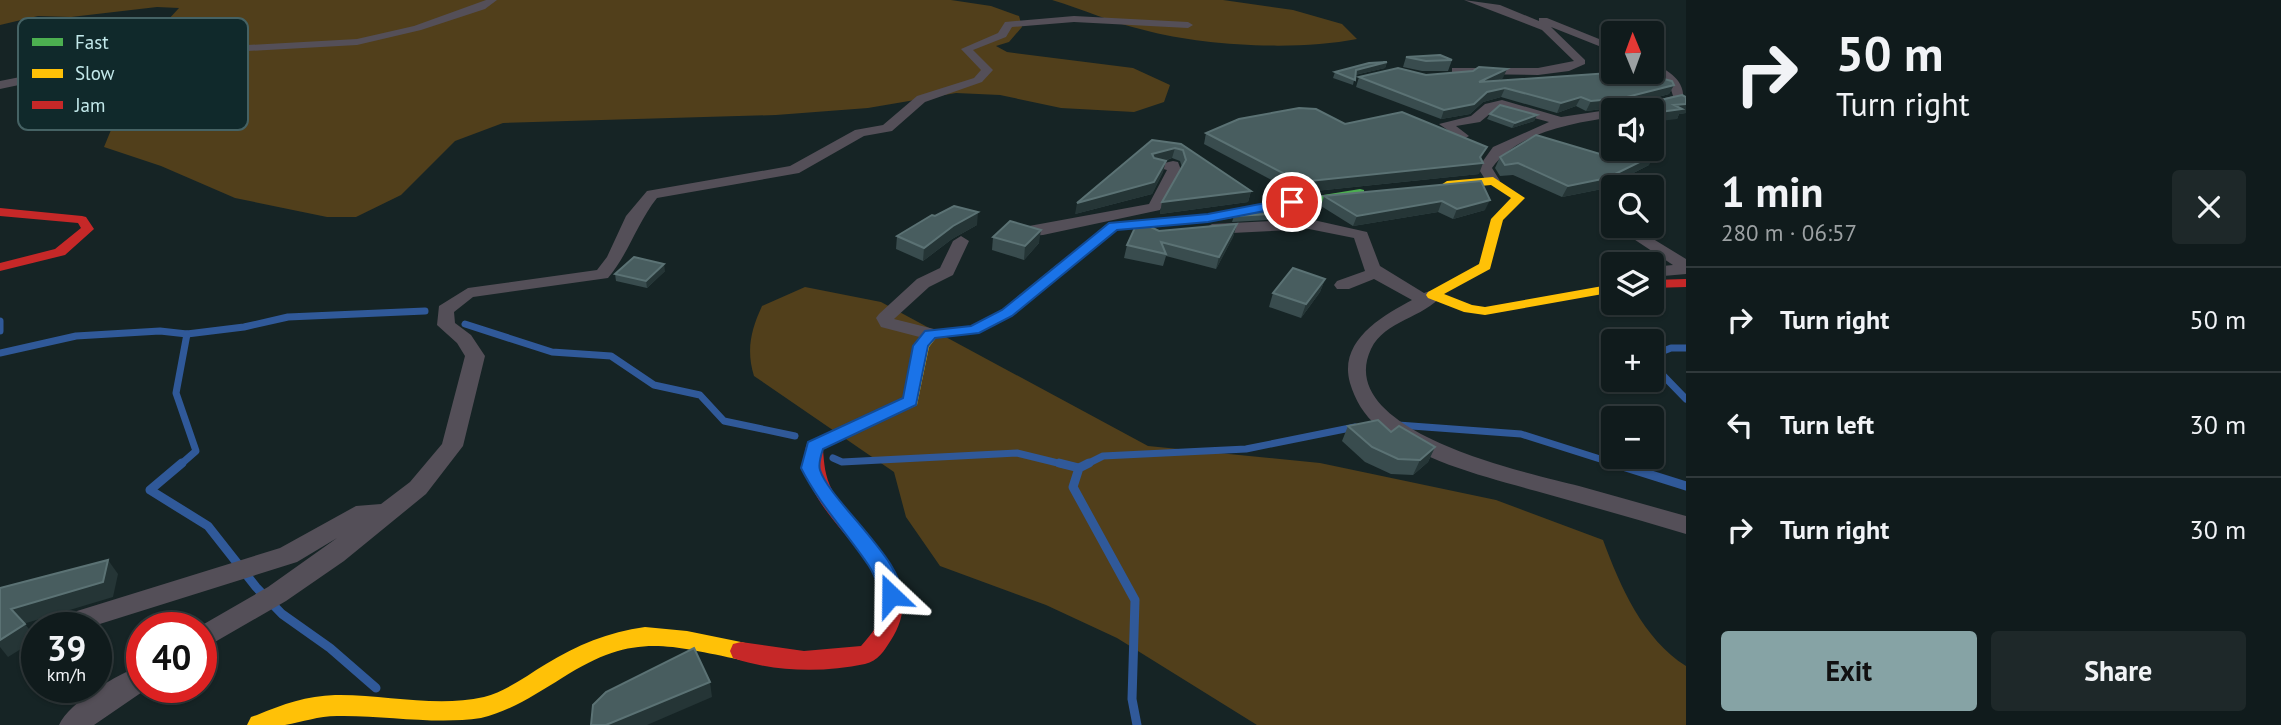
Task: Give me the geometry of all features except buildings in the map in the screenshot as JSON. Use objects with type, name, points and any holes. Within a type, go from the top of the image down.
[{"type":"street","points":[[248,49],[376,39],[471,10],[492,0]]},
{"type":"street","points":[[1469,0],[1563,26],[1601,43]]},
{"type":"street","points":[[1464,75],[1456,70],[1555,70],[1572,67],[1581,62],[1546,28],[1497,8]]},
{"type":"street","points":[[217,630],[266,601],[335,554],[418,488],[452,446],[475,356],[464,339],[446,325],[445,310],[468,293],[602,274],[615,259],[635,216],[652,194],[794,170],[818,159],[841,142],[860,133],[887,128],[920,99],[978,80],[987,70],[966,49],[1002,35],[1009,24],[1074,19],[1188,25]]},
{"type":"street","points":[[1664,73],[1671,77],[1679,98],[1664,101]]},
{"type":"street","points":[[1443,76],[1487,76]]},
{"type":"street","points":[[0,85],[18,81]]},
{"type":"street","points":[[1462,136],[1445,124],[1475,119],[1492,105],[1502,104],[1560,121]]},
{"type":"street","points":[[1601,115],[1560,121],[1498,150],[1486,168],[1493,181],[1519,198],[1503,207],[1495,217],[1485,266],[1379,328],[1363,346],[1358,361],[1359,382],[1363,398],[1378,415],[1404,435],[1462,461],[1686,525]]},
{"type":"street","points":[[961,241],[947,271],[923,282],[887,314],[887,323],[931,334],[974,330],[1007,313],[1111,223],[1155,207],[1174,170],[1173,164],[1159,166]]},
{"type":"street","points":[[1429,187],[1493,181]]},
{"type":"street","points":[[1028,231],[1044,232],[1081,222],[1144,224],[1208,218],[1317,198],[1382,191]]},
{"type":"street","points":[[0,212],[82,220],[88,229],[81,240],[68,248],[44,258],[0,267]]},
{"type":"street","points":[[1144,224],[1156,236],[1282,223],[1336,228],[1361,235],[1372,268],[1377,272],[1429,298],[1469,309],[1485,311],[1601,290]]},
{"type":"street","points":[[1645,238],[1686,268]]},
{"type":"street","points":[[1664,271],[1686,268]]},
{"type":"street","points":[[1343,285],[1377,272]]},
{"type":"street","points":[[1664,284],[1686,283]]},
{"type":"street","points":[[259,725],[286,711],[336,704],[432,713],[475,710],[514,695],[568,659],[615,639],[645,634],[674,635],[755,655],[819,663],[868,654],[884,634],[894,609],[889,581],[819,486],[810,468],[810,456],[814,446],[911,401],[920,346],[931,334]]},
{"type":"street","points":[[105,612],[288,555],[364,512],[385,512]]},
{"type":"street","points":[[73,725],[94,707],[126,687]]},
{"type":"shaded area","points":[[0,0],[951,0],[991,6],[1019,16],[1022,27],[1009,42],[996,46],[1007,52],[1133,68],[1170,85],[1164,102],[1134,112],[1061,108],[1000,95],[956,93],[868,108],[776,115],[503,123],[455,141],[401,195],[356,217],[327,217],[235,198],[161,166],[104,147],[111,130],[248,130],[248,18],[170,18],[179,8],[157,7],[71,17],[18,18],[18,21],[0,25]]},
{"type":"shaded area","points":[[1052,0],[1223,0],[1293,10],[1342,24],[1357,39],[1279,46],[1194,40],[1132,27]]},
{"type":"shaded area","points":[[805,287],[881,302],[1148,446],[1320,463],[1496,500],[1603,540],[1625,593],[1645,626],[1671,655],[1686,666],[1686,725],[1257,725],[1117,638],[1046,605],[940,566],[906,517],[894,472],[754,376],[750,357],[751,340],[762,306]]},
{"type":"waterway","points":[[187,334],[244,327],[288,317],[425,311]]},
{"type":"waterway","points":[[0,321],[0,331]]},
{"type":"waterway","points":[[465,324],[552,352],[611,356],[654,385],[700,395],[724,421],[795,436]]},
{"type":"waterway","points":[[0,353],[76,336],[160,331],[187,334]]},
{"type":"waterway","points":[[180,465],[196,451],[176,393],[187,334]]},
{"type":"waterway","points":[[1664,351],[1686,348]]},
{"type":"waterway","points":[[1664,376],[1686,399]]},
{"type":"waterway","points":[[1398,425],[1521,434],[1601,459]]},
{"type":"waterway","points":[[1079,468],[1103,456],[1246,449],[1355,427]]},
{"type":"waterway","points":[[833,458],[842,462],[1017,453],[1066,465]]},
{"type":"waterway","points":[[182,463],[150,490],[208,526],[256,587],[282,614],[330,648],[376,688]]},
{"type":"waterway","points":[[1059,463],[1079,468]]},
{"type":"waterway","points":[[1079,468],[1073,487],[1135,600],[1132,699],[1137,725]]},
{"type":"waterway","points":[[1632,469],[1686,486]]},
{"type":"traffic: fast","points":[[1064,266],[1113,226],[1208,218],[1360,193]]},
{"type":"traffic: slow","points":[[1433,295],[1485,266],[1497,219],[1519,198],[1493,181],[1447,185]]},
{"type":"traffic: slow","points":[[849,430],[911,401],[921,346],[931,334],[974,330],[1007,313],[1064,266]]},
{"type":"traffic: slow","points":[[1433,295],[1469,309],[1485,311],[1601,290]]},
{"type":"traffic: slow","points":[[259,725],[300,710],[334,705],[433,711],[484,707],[515,694],[580,655],[625,639],[665,637],[741,651]]},
{"type":"traffic: jam","points":[[0,212],[82,220],[88,229],[60,252],[0,267]]},
{"type":"traffic: jam","points":[[1664,284],[1686,283]]},
{"type":"traffic: jam","points":[[741,651],[804,660],[852,657],[868,654],[889,624],[893,612],[892,591],[884,572],[838,513],[824,492],[815,470],[814,446],[849,430]]},
{"type":"route","points":[[891,595],[889,581],[876,560],[819,486],[810,468],[810,456],[814,446],[911,401],[920,346],[931,334],[974,330],[1007,313],[1113,226],[1208,218],[1292,202]]}]
